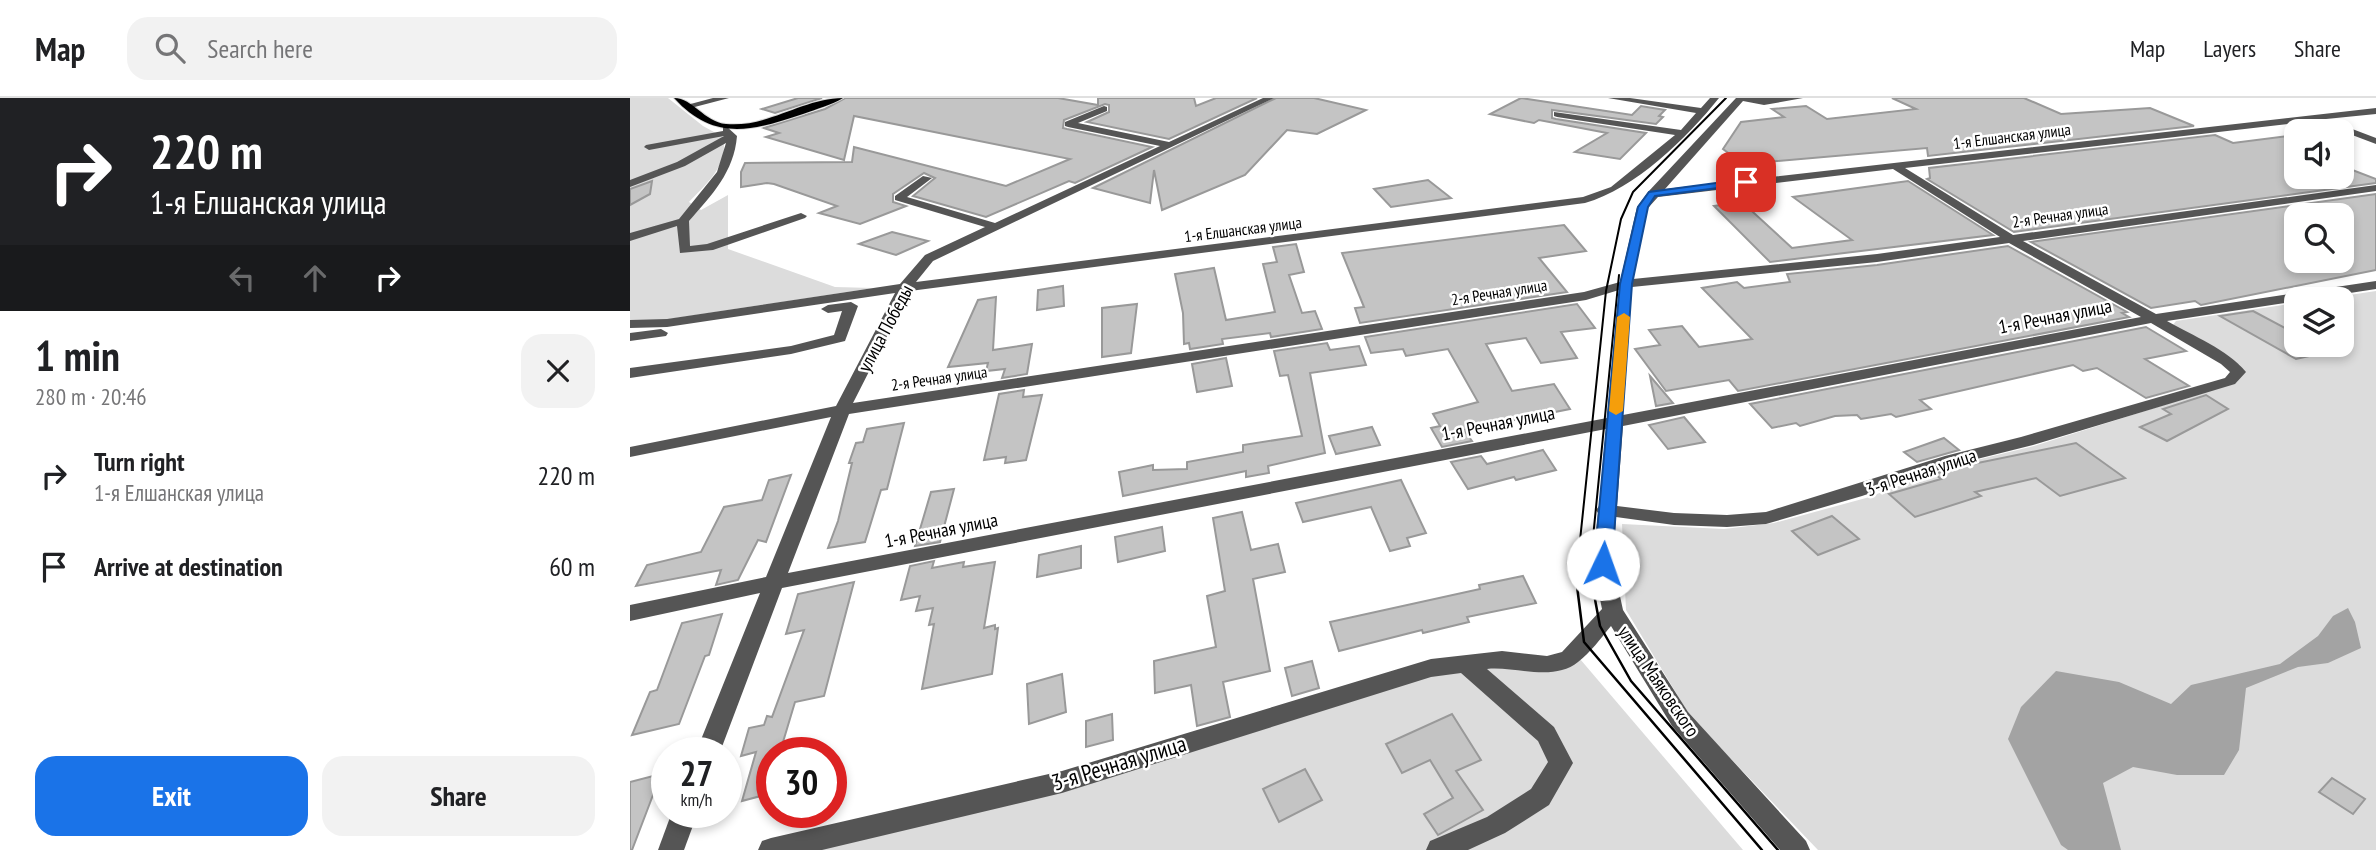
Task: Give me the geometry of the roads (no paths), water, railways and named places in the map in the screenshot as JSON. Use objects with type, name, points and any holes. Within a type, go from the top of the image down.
[{"type":"main road","points":[[678,98],[710,123],[728,132],[839,98]]},
{"type":"street","points":[[687,106],[725,98]]},
{"type":"street","name":"улица Победы","points":[[714,737],[842,410],[905,287],[929,258],[1270,98]]},
{"type":"street","points":[[1612,98],[1702,111]]},
{"type":"street","name":"1-я Елшанская улица","points":[[853,300],[905,287],[1585,200],[1615,189],[1683,133],[1716,98]]},
{"type":"street","points":[[1741,98],[1764,102],[1799,98]]},
{"type":"street","name":"улица Маяковского","points":[[1741,98],[1643,207],[1626,284],[1605,510],[1603,564],[1613,611],[1680,719],[1797,850]]},
{"type":"street","points":[[1104,109],[1068,124],[1171,145]]},
{"type":"street","name":"1-я Елшанская улица","points":[[1652,194],[2376,111]]},
{"type":"street","points":[[1557,114],[1683,133]]},
{"type":"street","points":[[2315,118],[2376,141]]},
{"type":"street","points":[[649,147],[728,132]]},
{"type":"street","points":[[630,184],[681,164],[728,132]]},
{"type":"street","points":[[630,237],[683,221],[724,173],[732,152],[728,132]]},
{"type":"street","points":[[1893,165],[2041,258],[2072,272],[2153,319]]},
{"type":"street","points":[[927,178],[899,198],[996,227]]},
{"type":"street","name":"2-я Речная улица","points":[[630,452],[842,410],[1586,296],[1626,284],[1722,276],[2013,239],[2376,188]]},
{"type":"street","points":[[683,221],[684,250],[709,247],[801,216]]},
{"type":"street","name":"1-я Речная улица","points":[[630,614],[774,583],[2153,319],[2376,285]]},
{"type":"street","points":[[630,324],[667,323],[853,300]]},
{"type":"street","points":[[630,337],[853,300]]},
{"type":"street","points":[[630,373],[820,345],[840,338],[853,300]]},
{"type":"street","name":"3-я Речная улица","points":[[1605,510],[1700,520],[1766,518],[1856,492],[1951,460],[2026,441],[2230,381],[2238,372],[2226,362],[2153,319]]},
{"type":"street","name":"3-я Речная улица","points":[[771,850],[1062,782],[1431,668],[1502,659],[1547,664],[1569,658],[1613,611]]},
{"type":"street","points":[[1439,850],[1496,825],[1540,797],[1561,763],[1546,734],[1464,662]]},
{"type":"street","points":[[671,850],[679,828]]},
{"type":"tram line","points":[[1576,578],[1606,291],[1621,219],[1633,192],[1726,98]]},
{"type":"tram line","points":[[1591,579],[1619,275]]},
{"type":"tram line","points":[[1576,578],[1584,642],[1762,850]]},
{"type":"tram line","points":[[1591,578],[1600,626],[1631,681],[1778,850]]}]
